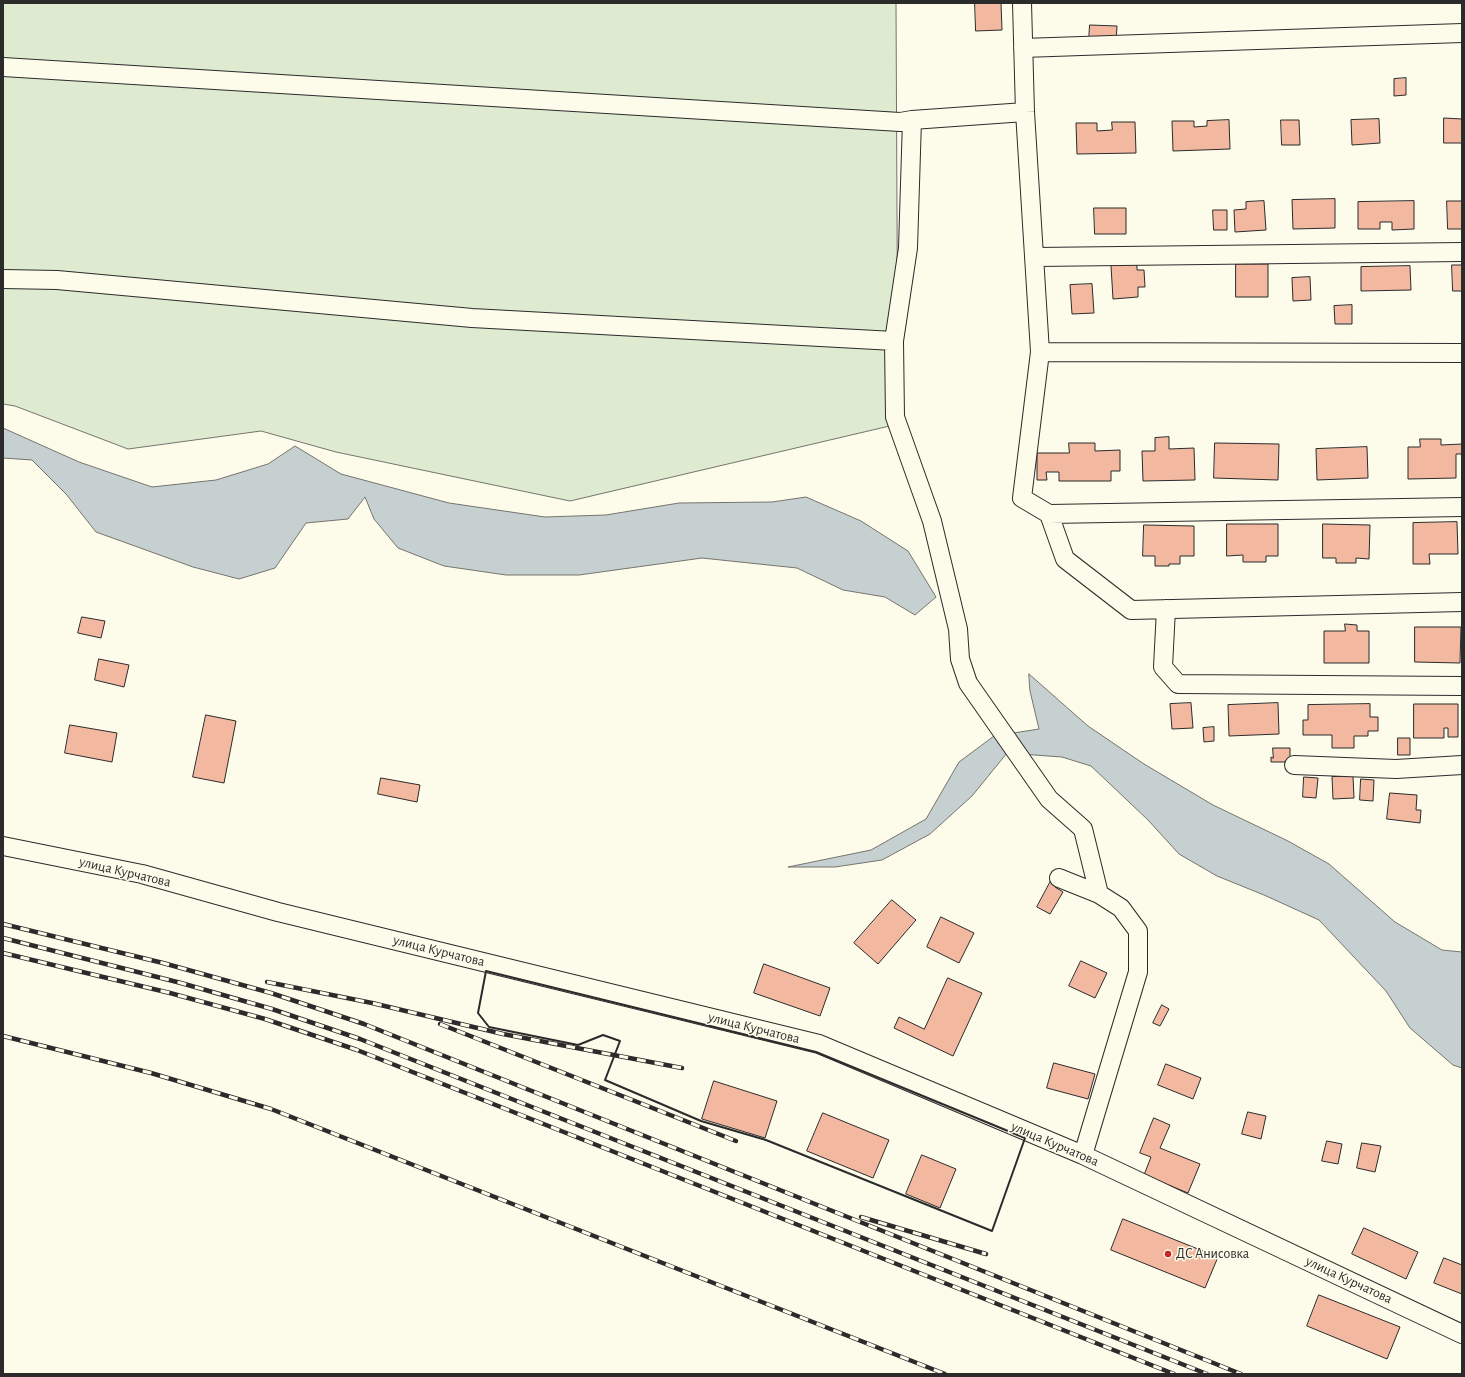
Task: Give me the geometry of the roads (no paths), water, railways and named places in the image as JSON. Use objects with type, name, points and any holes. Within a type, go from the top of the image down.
[{"type":"street","points":[[1022,3],[1025,112],[1036,257],[1040,352],[1022,498],[1049,514],[1462,507]]},
{"type":"street","points":[[1024,48],[1462,33]]},
{"type":"street","points":[[3,67],[900,122],[1025,112]]},
{"type":"street","points":[[912,120],[908,248],[894,341],[896,417],[932,521],[958,629],[960,659],[968,683],[1049,799],[1083,829],[1099,894]]},
{"type":"street","points":[[1036,257],[1462,252]]},
{"type":"street","points":[[3,280],[57,280],[472,318],[894,341]]},
{"type":"street","points":[[1040,352],[1462,353]]},
{"type":"street","points":[[1049,514],[1065,559],[1131,610],[1462,602]]},
{"type":"street","points":[[1166,609],[1163,667],[1178,684],[1462,686]]},
{"type":"street","points":[[1294,765],[1396,769],[1462,765]]},
{"type":"street","name":"улица Курчатова","points":[[3,846],[142,874],[278,912],[819,1044],[1083,1155],[1462,1334]]},
{"type":"street","points":[[1059,878],[1099,894],[1121,908],[1138,931],[1138,972],[1083,1155]]},
{"type":"railway","points":[[3,924],[163,963],[271,993],[364,1024],[1241,1374]]},
{"type":"railway","points":[[3,938],[181,983],[272,1009],[360,1039],[1207,1374]]},
{"type":"railway","points":[[3,953],[170,993],[265,1019],[357,1050],[1174,1374]]},
{"type":"railway","points":[[267,982],[372,1003],[503,1034],[682,1068]]},
{"type":"railway","points":[[440,1024],[736,1141]]},
{"type":"railway","points":[[3,1036],[151,1073],[271,1109],[945,1374]]},
{"type":"railway","points":[[861,1217],[986,1254]]},
{"type":"place","name":"ДС Анисовка","points":[[1168,1254]]}]
